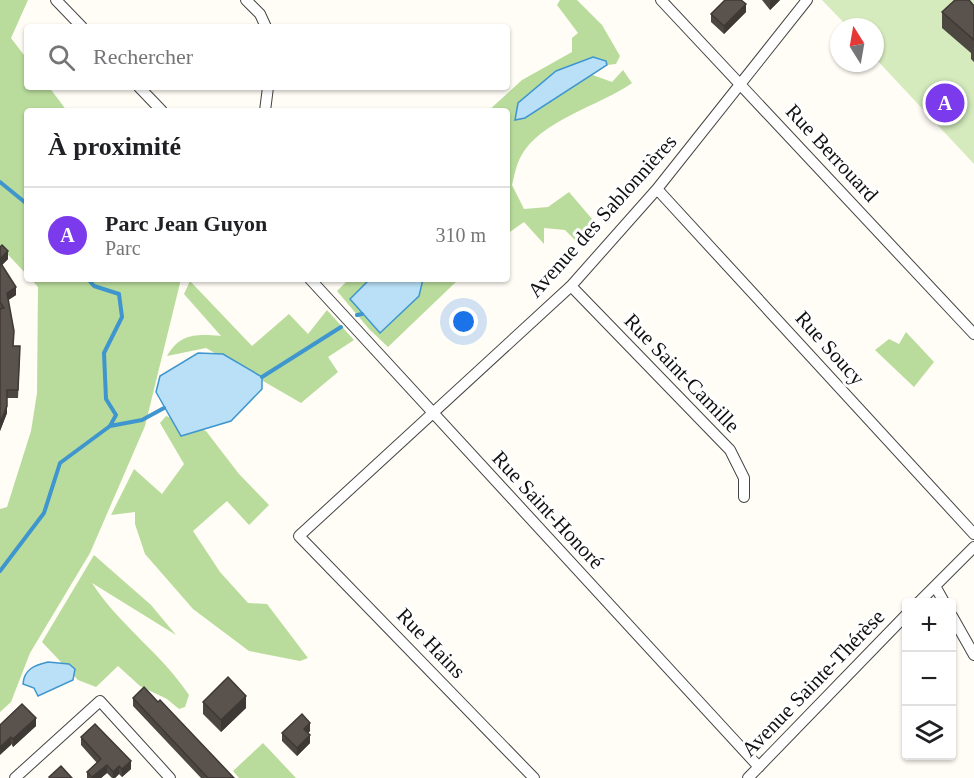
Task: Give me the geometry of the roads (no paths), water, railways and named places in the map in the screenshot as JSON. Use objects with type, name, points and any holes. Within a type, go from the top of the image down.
[{"type":"street","points":[[57,0],[79,24]]},
{"type":"street","points":[[246,0],[260,14],[265,24]]},
{"type":"street","name":"Rue Berrouard","points":[[661,0],[974,334]]},
{"type":"street","name":"Avenue des Sablonnières","points":[[299,536],[431,412],[571,286],[657,189],[807,0]]},
{"type":"street","points":[[142,90],[159,108]]},
{"type":"street","points":[[265,108],[268,90]]},
{"type":"street","name":"Rue Soucy","points":[[657,189],[974,534]]},
{"type":"street","name":"Rue Saint-Honoré","points":[[313,282],[759,767]]},
{"type":"street","name":"Rue Saint-Camille","points":[[571,286],[730,450],[744,478],[744,497]]},
{"type":"street","name":"Rue Hains","points":[[299,536],[534,778]]},
{"type":"street","points":[[924,598],[974,547]]},
{"type":"street","points":[[935,586],[941,598]]},
{"type":"street","name":"Avenue Sainte-Thérèse","points":[[748,778],[902,619]]},
{"type":"street","points":[[956,624],[974,655]]},
{"type":"street","points":[[15,778],[100,701],[170,778]]},
{"type":"water","points":[[593,57],[606,61],[607,65],[525,118],[515,120],[518,103],[556,71]]},
{"type":"water","points":[[367,282],[422,282],[419,296],[380,333],[350,299]]},
{"type":"water","points":[[198,353],[223,354],[262,377],[262,389],[231,421],[181,436],[156,392],[160,376]]},
{"type":"water","points":[[48,662],[69,664],[75,669],[73,680],[38,696],[34,688],[23,684],[24,679],[31,668]]},
{"type":"waterway","points":[[0,182],[24,202]]},
{"type":"waterway","points":[[0,571],[44,513],[60,463],[110,426],[116,415],[106,399],[104,353],[122,317],[119,294],[94,286],[91,282]]},
{"type":"waterway","points":[[357,315],[362,314]]},
{"type":"waterway","points":[[262,377],[341,327]]},
{"type":"waterway","points":[[110,426],[142,420],[164,408]]},
{"type":"place","name":"Parc Jean Guyon","points":[[945,103]]}]
